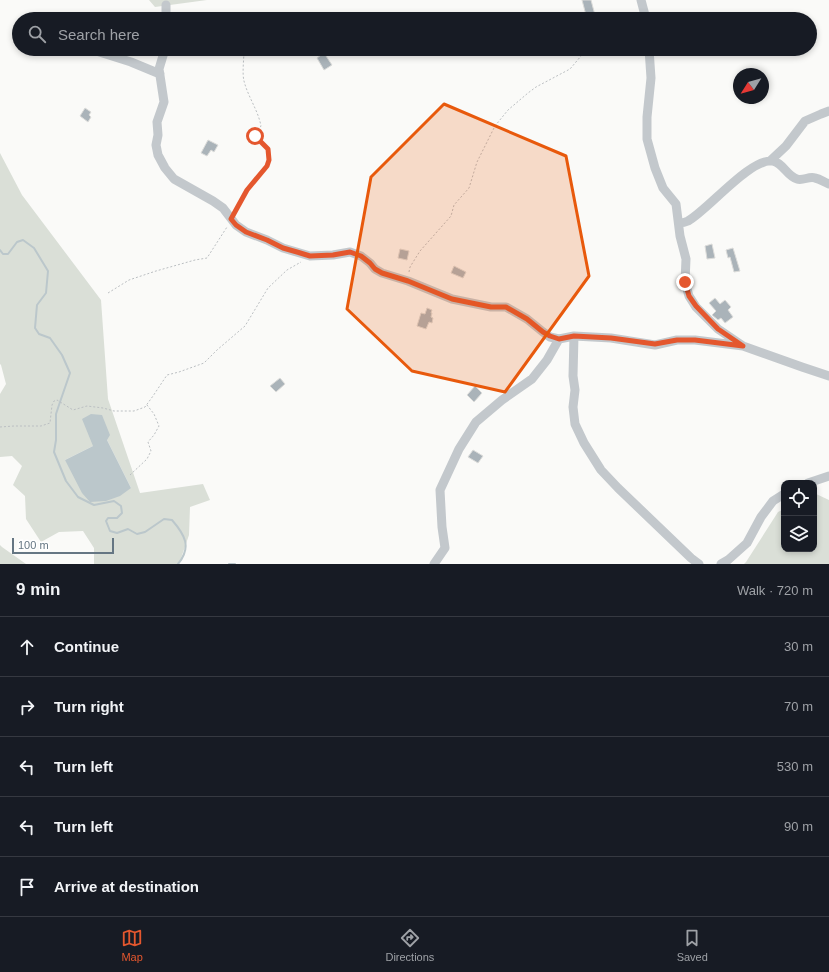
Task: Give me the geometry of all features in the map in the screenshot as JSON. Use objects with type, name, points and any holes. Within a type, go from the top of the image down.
[{"type":"street","points":[[641,0],[644,12]]},
{"type":"street","points":[[166,5],[166,12]]},
{"type":"street","points":[[112,56],[160,74]]},
{"type":"street","points":[[163,56],[159,69],[164,102],[158,122],[156,145],[158,155],[165,168],[174,178],[223,208],[236,225],[246,232],[283,248],[310,256],[333,255],[350,252],[361,256],[375,269],[382,273],[408,281],[452,299],[491,307],[506,307],[527,319],[550,336],[559,339],[574,336],[611,338],[655,344],[677,340],[695,340],[743,346],[829,376]]},
{"type":"street","points":[[649,56],[651,78],[647,117],[647,139],[655,168],[663,188],[676,204],[680,236],[686,260],[685,282],[689,296],[696,306],[718,329],[743,346]]},
{"type":"street","points":[[770,161],[786,146],[805,121],[829,112]]},
{"type":"street","points":[[679,223],[688,221],[731,184],[758,164],[770,161],[778,162],[790,176],[798,180],[814,177],[829,184]]},
{"type":"street","points":[[574,336],[573,376],[575,390],[573,407],[575,424],[584,443],[601,470],[618,488],[667,536],[699,564]]},
{"type":"street","points":[[434,564],[445,548],[440,490],[459,449],[476,422],[502,400],[532,379],[547,360],[559,339]]},
{"type":"street","points":[[817,480],[829,476]]},
{"type":"street","points":[[721,564],[728,560],[747,543],[761,517],[774,501],[781,496]]},
{"type":"path","points":[[108,293],[129,280],[162,269],[208,258],[247,190],[267,166],[269,160],[268,149],[255,136],[261,126],[244,80],[244,56]]},
{"type":"path","points":[[408,281],[410,267],[420,251],[451,216],[454,205],[469,188],[477,162],[495,126],[508,110],[528,93],[536,87],[570,69],[581,56]]},
{"type":"path","points":[[0,427],[41,426],[50,422],[52,405],[56,400],[73,410],[87,406],[114,411],[134,411],[145,407],[167,376],[204,363],[244,326],[268,288],[287,270],[310,256]]},
{"type":"path","points":[[130,475],[147,459],[151,451],[148,442],[159,426],[154,414],[147,405]]},
{"type":"highlighted area","points":[[444,104],[566,156],[589,276],[505,392],[412,371],[347,309],[371,177]]},
{"type":"shaded area","points":[[149,0],[207,0],[155,7]]},
{"type":"shaded area","points":[[0,153],[22,195],[101,300],[108,399],[140,493],[203,484],[210,500],[190,507],[189,535],[179,564],[94,564],[94,548],[83,531],[59,532],[41,542],[26,519],[25,496],[13,485],[22,466],[12,456],[0,457],[0,394],[6,384],[0,364]],"holes":[[[107,440],[131,488],[65,460]]]},
{"type":"shaded area","points":[[91,414],[102,415],[110,435],[107,440],[131,488],[120,496],[106,501],[90,502],[82,493],[65,460],[93,446],[82,419]]},
{"type":"shaded area","points":[[817,494],[829,500],[829,564],[744,564],[778,512],[781,510],[781,552],[817,552]]},
{"type":"shaded area","points":[[0,545],[2,547],[26,564],[0,564]]},
{"type":"building","points":[[582,0],[591,0],[594,12],[585,12]]},
{"type":"building","points":[[320,56],[326,56],[332,65],[324,70],[317,58]]},
{"type":"building","points":[[85,108],[91,112],[89,115],[91,117],[88,122],[80,116]]},
{"type":"building","points":[[208,140],[218,145],[214,152],[211,150],[207,156],[201,153]]},
{"type":"building","points":[[712,244],[715,258],[707,259],[705,246]]},
{"type":"building","points":[[733,248],[740,271],[734,272],[730,257],[728,258],[726,250]]},
{"type":"building","points":[[400,249],[409,251],[407,260],[398,258]]},
{"type":"building","points":[[454,266],[466,272],[463,278],[451,273]]},
{"type":"building","points":[[715,298],[720,304],[725,300],[731,307],[728,310],[733,317],[725,323],[721,318],[718,320],[712,315],[716,311],[709,303]]},
{"type":"building","points":[[427,308],[432,310],[431,317],[433,318],[432,323],[429,322],[426,329],[417,326],[421,313],[425,314]]},
{"type":"building","points":[[280,378],[285,384],[276,392],[270,386]]},
{"type":"building","points":[[475,386],[482,393],[474,402],[467,395]]},
{"type":"building","points":[[473,450],[483,456],[478,463],[468,457]]},
{"type":"waterway","points":[[0,250],[3,254],[8,254],[17,242],[23,240],[34,248],[48,271],[46,293],[37,305],[35,328],[39,334],[50,338],[62,355],[70,373],[56,414],[56,440],[54,452],[66,481],[78,497],[94,505],[114,501],[121,506],[122,513],[117,518],[108,518],[106,521],[110,531],[117,533],[128,529],[137,534],[145,532],[164,519],[172,520],[183,536],[186,547],[185,552],[178,564]]},
{"type":"waterway","points":[[229,564],[235,564]]},
{"type":"route","points":[[255,136],[268,149],[269,160],[267,166],[247,190],[231,219],[236,225],[246,232],[283,248],[310,256],[333,255],[350,252],[361,256],[375,269],[382,273],[395,276],[452,299],[491,307],[506,307],[527,319],[543,332],[559,339],[574,336],[611,338],[655,344],[677,340],[695,340],[743,346],[718,329],[696,306],[689,296],[685,282]]}]
